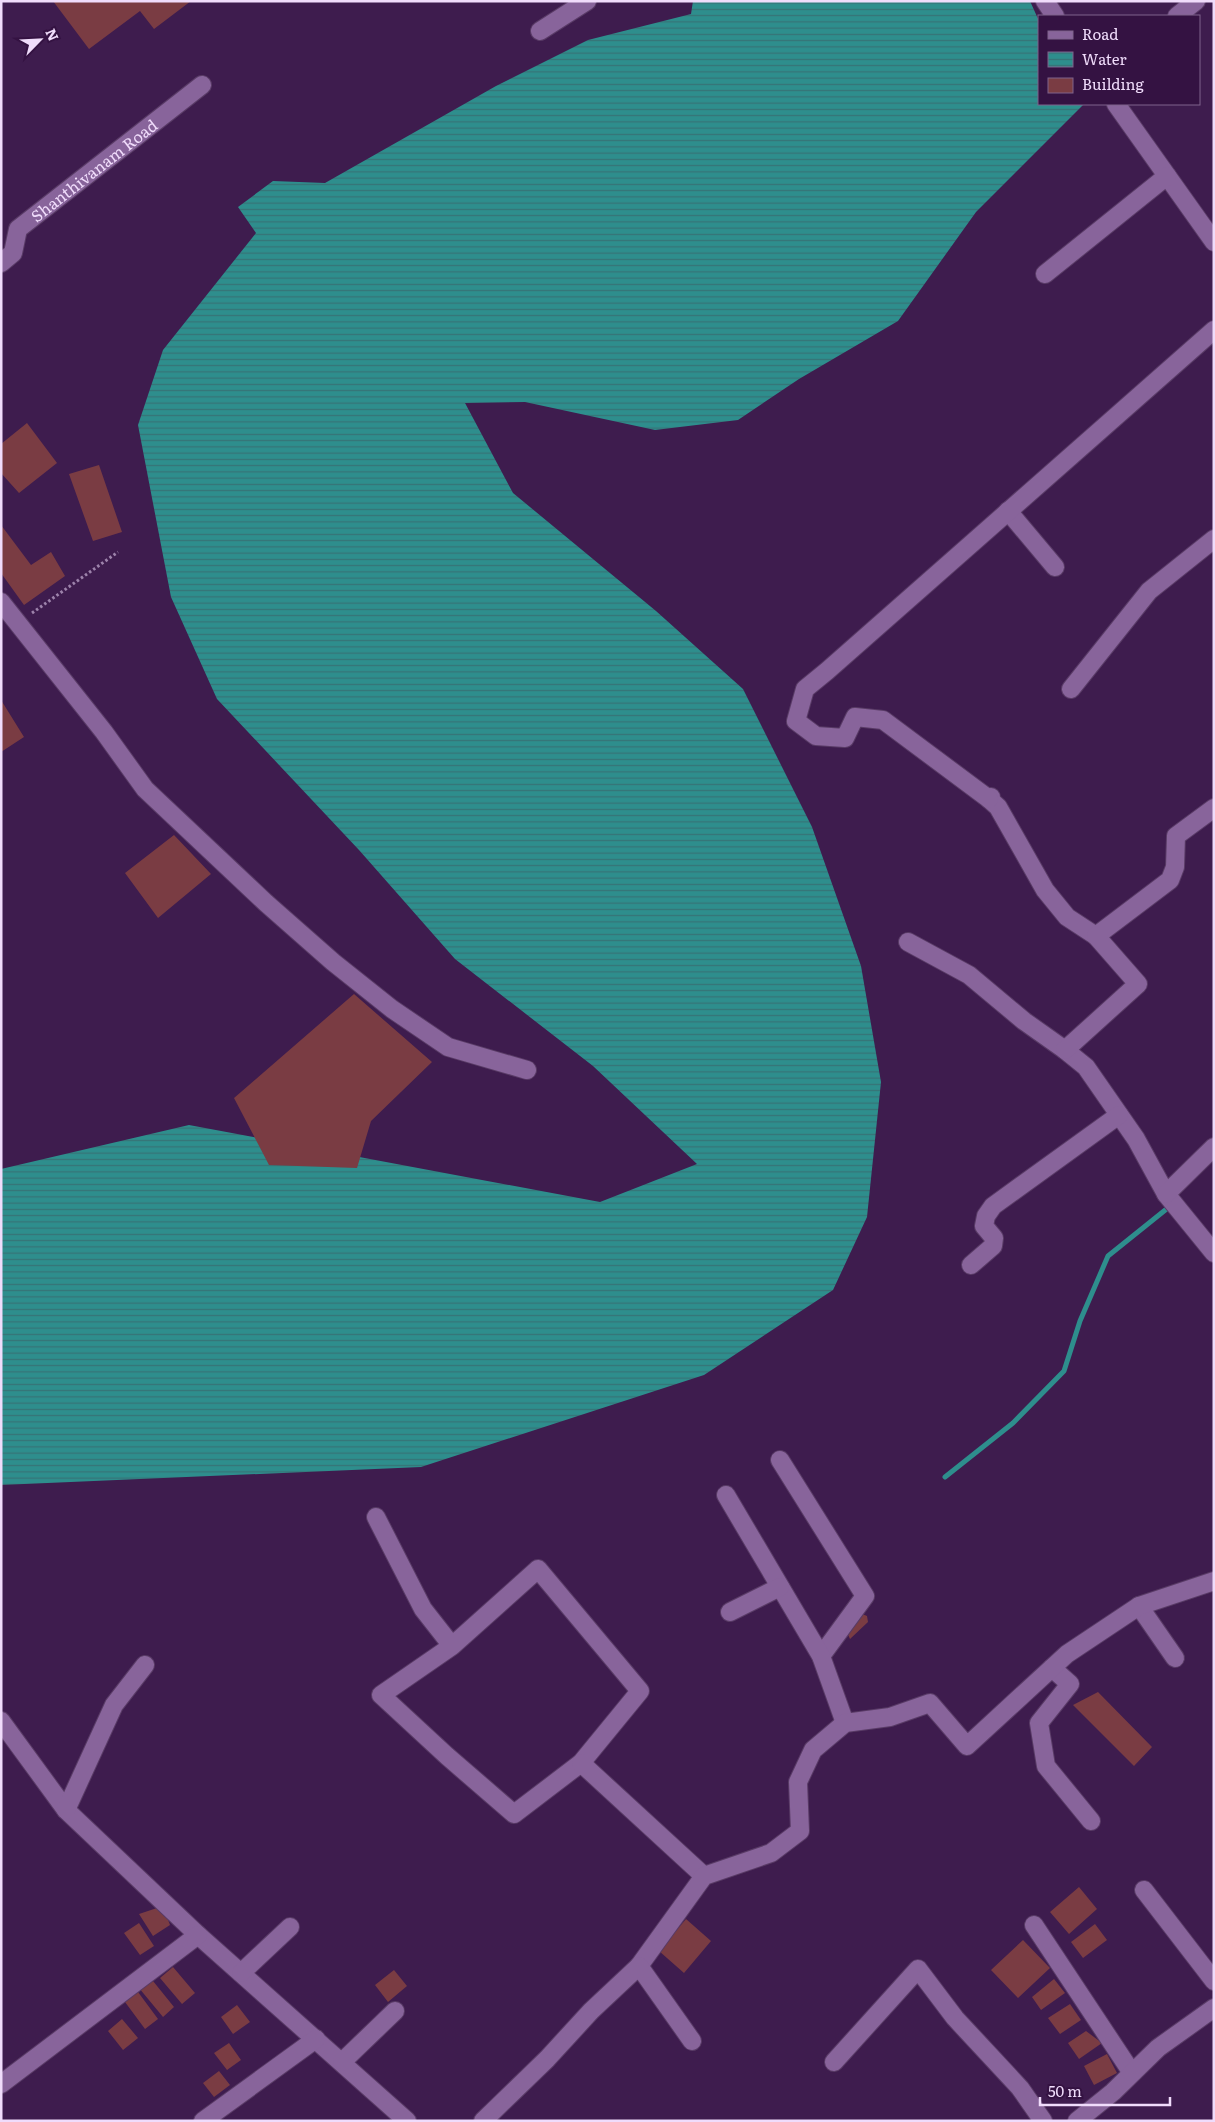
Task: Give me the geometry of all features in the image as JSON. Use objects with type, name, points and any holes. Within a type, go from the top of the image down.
[{"type":"street","points":[[540,31],[587,1]]},
{"type":"street","points":[[1045,1],[1054,15]]},
{"type":"street","points":[[1178,15],[1196,1]]},
{"type":"street","name":"Shanthivanam Road","points":[[1,263],[13,253],[18,229],[202,85]]},
{"type":"street","points":[[1117,105],[1214,242]]},
{"type":"street","points":[[1045,274],[1167,176]]},
{"type":"street","points":[[1065,1050],[1138,984],[1096,936],[1067,916],[1045,890],[998,807],[990,798],[883,720],[855,717],[845,738],[816,736],[796,721],[805,688],[827,671],[1214,330]]},
{"type":"street","points":[[1008,511],[1055,567]]},
{"type":"street","points":[[1071,689],[1148,590],[1214,539]]},
{"type":"street","points":[[1,602],[104,732],[145,789],[266,903],[392,1009],[448,1047],[527,1070]]},
{"type":"street","points":[[1096,936],[1170,880],[1174,868],[1176,836],[1214,808]]},
{"type":"street","points":[[908,942],[969,975],[1024,1021],[1086,1067],[1136,1139],[1166,1194],[1214,1253]]},
{"type":"street","points":[[971,1265],[993,1246],[994,1238],[984,1226],[986,1216],[993,1206],[1120,1115]]},
{"type":"street","points":[[1166,1194],[1214,1147]]},
{"type":"street","points":[[780,1460],[865,1596],[820,1656]]},
{"type":"street","points":[[726,1495],[820,1656],[845,1723]]},
{"type":"street","points":[[376,1517],[424,1609],[452,1646]]},
{"type":"street","points":[[538,1569],[640,1692],[581,1763],[514,1814],[381,1695],[452,1646],[538,1569]]},
{"type":"street","points":[[483,2121],[547,2059],[591,2011],[639,1966],[704,1876],[771,1853],[800,1831],[798,1782],[814,1750],[845,1723],[890,1717],[930,1704],[967,1746],[1067,1654],[1139,1606],[1214,1581]]},
{"type":"street","points":[[730,1612],[780,1587]]},
{"type":"street","points":[[1139,1606],[1176,1658]]},
{"type":"street","points":[[66,1810],[114,1705],[146,1665]]},
{"type":"street","points":[[1052,1668],[1070,1684],[1039,1722],[1046,1766],[1091,1821]]},
{"type":"street","points":[[1,1721],[66,1810],[198,1935],[407,2121]]},
{"type":"street","points":[[581,1763],[704,1876]]},
{"type":"street","points":[[1144,1890],[1214,1981]]},
{"type":"street","points":[[1034,1925],[1132,2073]]},
{"type":"street","points":[[241,1973],[290,1927]]},
{"type":"street","points":[[1,2084],[198,1935]]},
{"type":"street","points":[[639,1966],[692,2041]]},
{"type":"street","points":[[834,2062],[918,1969],[956,2018],[1020,2088],[1043,2121]]},
{"type":"street","points":[[1077,2121],[1158,2048],[1214,2008]]},
{"type":"street","points":[[342,2062],[395,2011]]},
{"type":"street","points":[[203,2121],[316,2039]]},
{"type":"path","points":[[17,624],[118,552]]},
{"type":"water","points":[[693,1],[1030,1],[1038,19],[1038,105],[1083,105],[976,212],[898,321],[799,379],[738,420],[655,430],[525,402],[465,403],[513,493],[656,611],[743,689],[812,827],[861,966],[881,1082],[867,1217],[833,1290],[704,1375],[421,1467],[1,1485],[1,1169],[189,1125],[600,1202],[697,1164],[593,1066],[455,959],[359,850],[217,699],[171,597],[138,425],[163,350],[256,233],[238,207],[273,181],[325,183],[496,86],[588,40],[691,14]]},
{"type":"building","points":[[53,1],[191,1],[154,29],[140,11],[89,49]]},
{"type":"building","points":[[27,423],[57,463],[19,493],[1,473],[1,444]]},
{"type":"building","points":[[99,465],[122,532],[93,541],[69,474]]},
{"type":"building","points":[[1,525],[31,565],[51,552],[65,576],[24,605],[1,573]]},
{"type":"building","points":[[1,700],[24,737],[1,752]]},
{"type":"building","points":[[174,835],[211,874],[158,918],[125,873]]},
{"type":"building","points":[[354,994],[432,1062],[371,1121],[357,1168],[269,1165],[234,1098]]},
{"type":"building","points":[[860,1613],[867,1616],[868,1622],[850,1639],[845,1628]]},
{"type":"building","points":[[1098,1692],[1152,1747],[1134,1766],[1073,1705]]},
{"type":"building","points":[[1079,1887],[1097,1909],[1069,1934],[1050,1912]]},
{"type":"building","points":[[163,1906],[170,1925],[153,1936],[139,1914]]},
{"type":"building","points":[[686,1919],[711,1941],[684,1973],[659,1951]]},
{"type":"building","points":[[139,1923],[154,1946],[140,1955],[124,1933]]},
{"type":"building","points":[[1095,1924],[1107,1940],[1083,1958],[1071,1942]]},
{"type":"building","points":[[1023,1940],[1050,1968],[1018,1998],[991,1970]]},
{"type":"building","points":[[173,1967],[195,1993],[182,2004],[160,1978]]},
{"type":"building","points":[[394,1970],[407,1986],[388,2002],[375,1985]]},
{"type":"building","points":[[1054,1979],[1065,1993],[1041,2010],[1032,1997]]},
{"type":"building","points":[[153,1981],[174,2007],[163,2017],[139,1988]]},
{"type":"building","points":[[138,1992],[158,2019],[145,2029],[125,2002]]},
{"type":"building","points":[[1070,2004],[1081,2020],[1060,2034],[1048,2018]]},
{"type":"building","points":[[237,2005],[250,2022],[233,2034],[221,2017]]},
{"type":"building","points":[[122,2019],[138,2038],[123,2050],[108,2031]]},
{"type":"building","points":[[1086,2031],[1102,2043],[1079,2059],[1068,2043]]},
{"type":"building","points":[[229,2043],[241,2060],[227,2070],[214,2053]]},
{"type":"building","points":[[1107,2054],[1117,2073],[1094,2085],[1084,2066]]},
{"type":"building","points":[[219,2071],[230,2085],[214,2097],[203,2083]]},
{"type":"waterway","points":[[945,1477],[1013,1423],[1064,1371],[1080,1321],[1108,1256],[1169,1207]]}]
